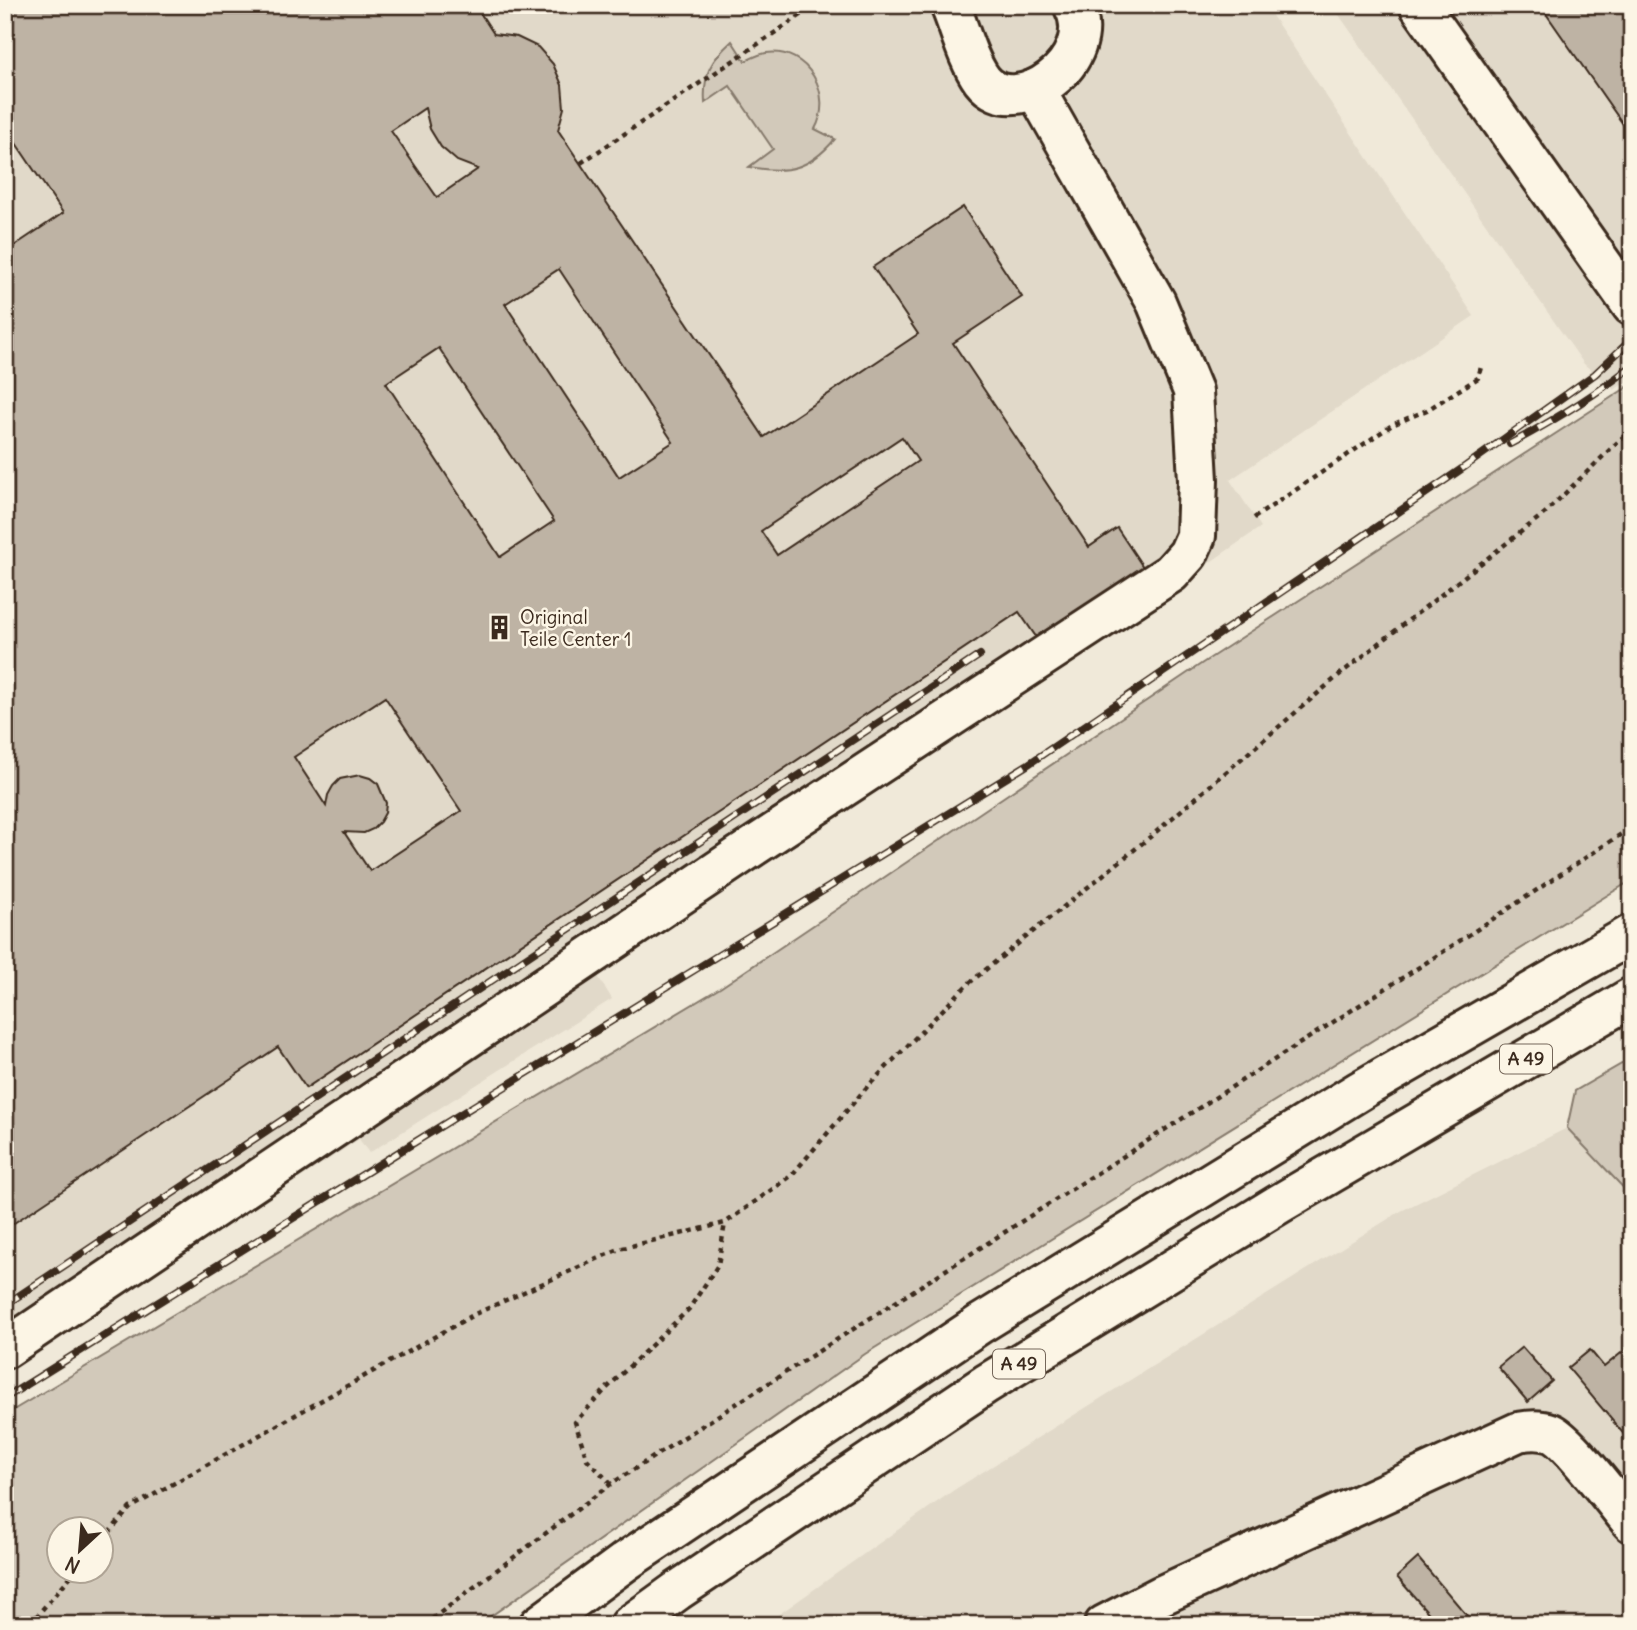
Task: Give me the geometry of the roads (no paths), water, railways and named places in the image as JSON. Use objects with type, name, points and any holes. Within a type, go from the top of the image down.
[{"type":"main road","points":[[950,5],[982,80],[994,91],[1013,94],[1035,89],[1057,76],[1070,62],[1079,39],[1079,15],[1073,5]]},
{"type":"main road","points":[[1419,5],[1632,306]]},
{"type":"main road","points":[[5,1349],[742,854],[1171,573],[1188,554],[1196,536],[1198,505],[1194,391],[1156,302],[1035,89]]},
{"type":"main road","name":"A 49","points":[[539,1625],[626,1561],[980,1324],[1361,1090],[1632,933]]},
{"type":"main road","name":"A 49","points":[[630,1625],[688,1583],[986,1384],[1279,1204],[1632,997]]},
{"type":"main road","points":[[1104,1625],[1160,1596],[1518,1432],[1535,1429],[1553,1434],[1569,1448],[1632,1523]]},
{"type":"railway","points":[[5,1398],[1027,765],[1463,468],[1595,374],[1632,339]]},
{"type":"railway","points":[[1510,444],[1573,408],[1632,366]]},
{"type":"railway","points":[[5,1305],[980,655]]},
{"type":"place","name":"Original Teile Center 1","points":[[500,628]]}]
